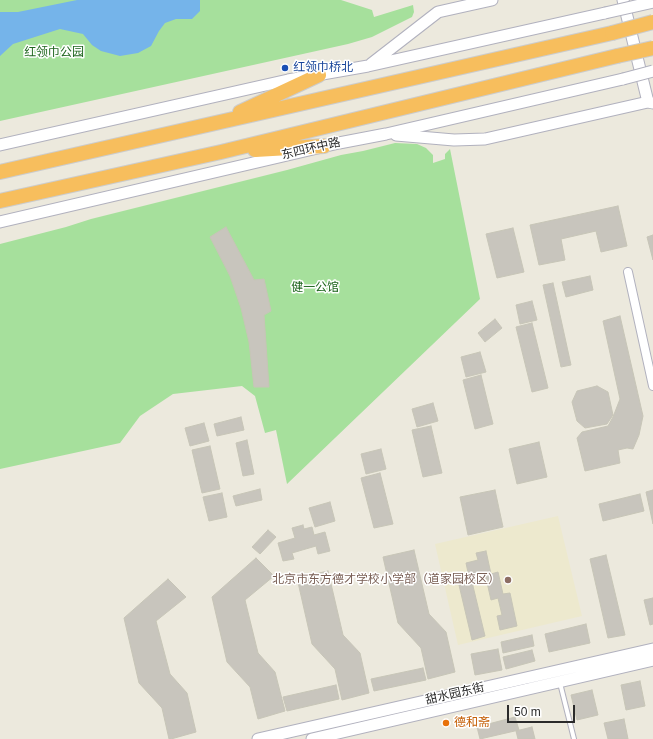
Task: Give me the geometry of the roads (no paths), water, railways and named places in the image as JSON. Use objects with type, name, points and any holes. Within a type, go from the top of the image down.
[{"type":"highway","points":[[0,172],[653,22]]},
{"type":"highway","name":"东四环中路","points":[[0,201],[221,152],[653,48]]},
{"type":"highway","points":[[213,124],[319,75]]},
{"type":"highway","points":[[221,152],[324,146]]},
{"type":"street","points":[[368,66],[438,12],[492,0]]},
{"type":"street","points":[[386,134],[454,140],[485,139],[650,102],[631,2]]},
{"type":"street","points":[[0,145],[280,82],[368,66],[605,13],[631,2],[653,2]]},
{"type":"street","name":"东四环中路","points":[[0,222],[324,146],[386,134],[651,72]]},
{"type":"street","points":[[628,272],[653,386]]},
{"type":"street","name":"甜水园东街","points":[[258,739],[653,648]]},
{"type":"street","name":"甜水园东街","points":[[312,739],[653,660]]},
{"type":"lane","points":[[560,681],[574,739]]},
{"type":"water","points":[[77,0],[200,0],[200,11],[192,19],[176,19],[165,23],[151,46],[138,53],[120,56],[101,51],[92,45],[83,34],[60,29],[13,44],[0,56],[0,12],[18,12]]},
{"type":"place","name":"红领巾桥北","points":[[285,68]]},
{"type":"place","name":"北京市东方德才学校小学部（道家园校区）","points":[[508,580]]},
{"type":"place","name":"德和斋","points":[[446,723]]},
{"type":"park label","name":"红领巾公园","points":[[54,53]]},
{"type":"park label","name":"健一公馆","points":[[315,288]]}]
